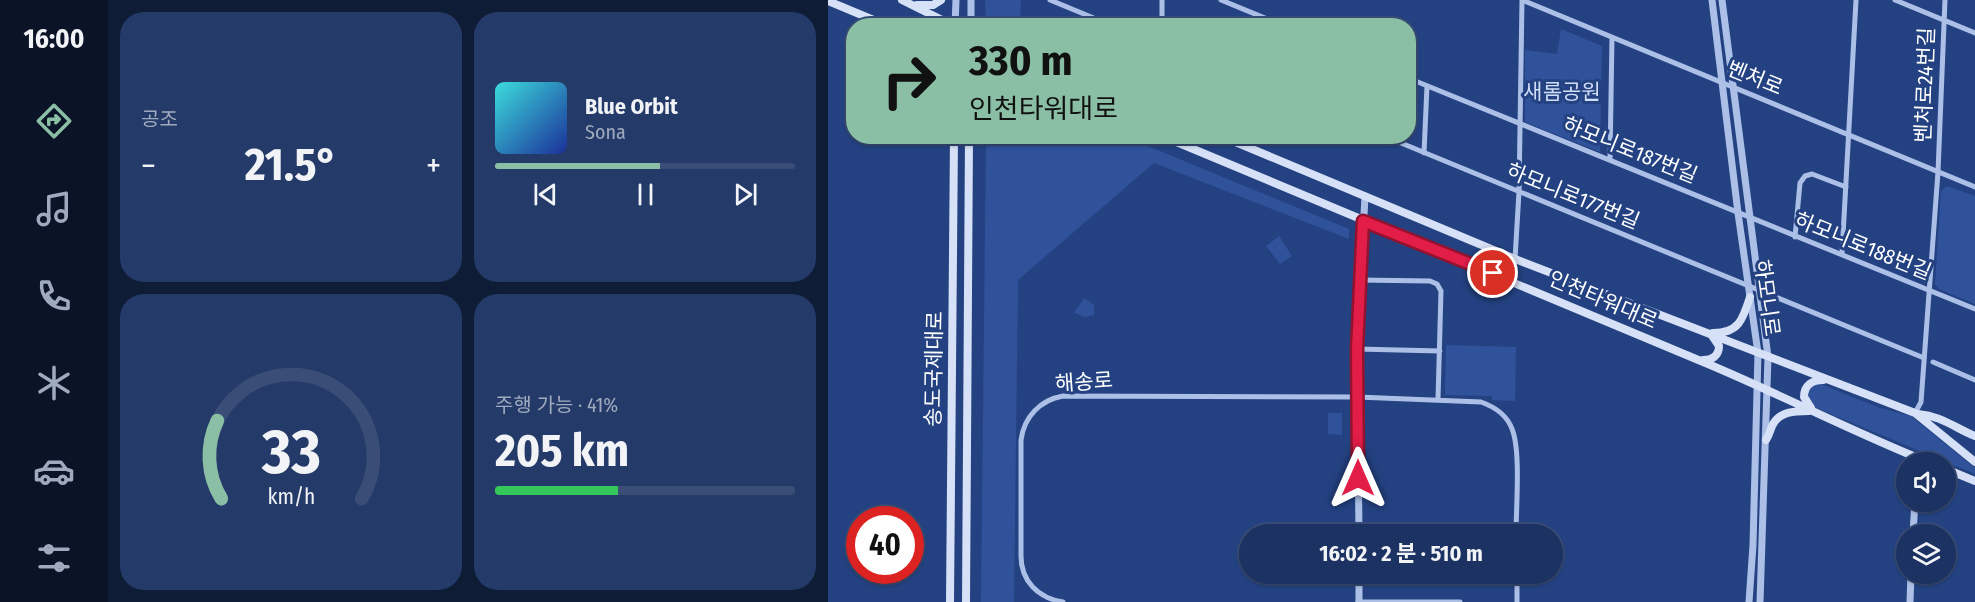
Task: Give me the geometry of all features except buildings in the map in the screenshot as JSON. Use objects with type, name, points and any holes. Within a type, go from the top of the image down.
[{"type":"main road","points":[[902,0],[939,18]]},
{"type":"main road","points":[[912,4],[933,5],[941,0]]},
{"type":"main road","points":[[828,1],[869,18]]},
{"type":"main road","name":"송도국제대로","points":[[950,602],[954,144]]},
{"type":"main road","name":"송도국제대로","points":[[966,602],[969,144]]},
{"type":"main road","name":"인천타워대로","points":[[1181,144],[1758,385],[1900,452]]},
{"type":"main road","name":"인천타워대로","points":[[1240,144],[1515,259],[1915,413],[1975,462]]},
{"type":"main road","points":[[1709,334],[1722,333],[1739,324],[1750,297]]},
{"type":"main road","points":[[1698,360],[1710,360],[1718,353],[1719,346],[1709,334]]},
{"type":"main road","points":[[1815,412],[1804,397],[1805,389],[1817,381],[1836,383]]},
{"type":"main road","points":[[1766,440],[1772,425],[1782,416],[1790,412],[1815,412]]},
{"type":"main road","points":[[1915,413],[1929,415],[1975,436]]},
{"type":"main road","points":[[1956,473],[1975,481]]},
{"type":"street","points":[[955,18],[956,0]]},
{"type":"street","points":[[970,18],[971,0]]},
{"type":"street","points":[[1050,0],[1094,18]]},
{"type":"street","points":[[1162,0],[1162,18]]},
{"type":"street","points":[[1221,0],[1265,18]]},
{"type":"street","points":[[1515,259],[1519,192],[1522,0]]},
{"type":"street","name":"벤처로","points":[[1522,0],[1975,187]]},
{"type":"street","name":"하모니로","points":[[1712,0],[1758,353],[1753,545],[1749,602]]},
{"type":"street","name":"하모니로","points":[[1722,0],[1768,357],[1760,602]]},
{"type":"street","points":[[1842,254],[1856,0]]},
{"type":"street","points":[[1895,0],[1975,33]]},
{"type":"street","name":"벤처로24번길","points":[[1915,413],[1921,402],[1938,172],[1945,0]]},
{"type":"street","points":[[1610,159],[1612,37]]},
{"type":"street","name":"하모니로187번길","points":[[1416,81],[1738,213]]},
{"type":"street","points":[[1424,153],[1427,86]]},
{"type":"street","name":"하모니로177번길","points":[[1403,144],[1924,358]]},
{"type":"street","points":[[1796,237],[1800,183],[1805,176],[1812,174],[1846,187]]},
{"type":"street","points":[[1359,524],[1357,349],[1365,196]]},
{"type":"street","name":"하모니로188번길","points":[[1738,213],[1975,309]]},
{"type":"street","points":[[1359,280],[1430,281],[1437,284],[1441,291],[1438,399]]},
{"type":"street","points":[[1357,349],[1440,351]]},
{"type":"street","points":[[1933,362],[1975,380]]},
{"type":"street","name":"해송로","points":[[1063,602],[1044,597],[1033,588],[1025,577],[1021,564],[1022,433],[1030,415],[1042,404],[1057,397],[1075,395],[1357,397],[1481,402],[1497,410],[1508,421],[1512,429],[1516,445],[1516,524]]},
{"type":"street","points":[[1359,584],[1358,602],[1460,602]]},
{"type":"street","points":[[1517,584],[1517,602]]},
{"type":"street","points":[[1910,602],[1911,584]]},
{"type":"green space","points":[[985,0],[1021,0],[1020,18],[986,18]]},
{"type":"green space","name":"새롬공원","points":[[1561,29],[1602,46],[1600,152],[1525,122],[1525,50],[1557,54]]},
{"type":"green space","points":[[986,144],[1143,144],[1349,229],[1349,239],[1154,163],[1018,280],[1014,602],[981,602]]},
{"type":"green space","points":[[1947,186],[1975,196],[1975,304],[1939,289],[1935,284],[1941,191]]},
{"type":"green space","points":[[1279,236],[1292,256],[1280,264],[1266,246]]},
{"type":"green space","points":[[1084,298],[1094,305],[1094,315],[1085,317],[1074,313]]},
{"type":"green space","points":[[1446,345],[1516,347],[1515,401],[1492,400],[1492,396],[1445,395]]},
{"type":"green space","points":[[1818,383],[1877,407],[1911,416],[1955,452],[1922,452],[1814,407],[1807,399],[1807,393]]},
{"type":"green space","points":[[1328,413],[1342,413],[1342,435],[1328,434]]},
{"type":"green space","points":[[1956,453],[1975,468],[1975,474],[1956,466]]},
{"type":"route","points":[[1358,478],[1357,349],[1363,221],[1493,273]]}]
